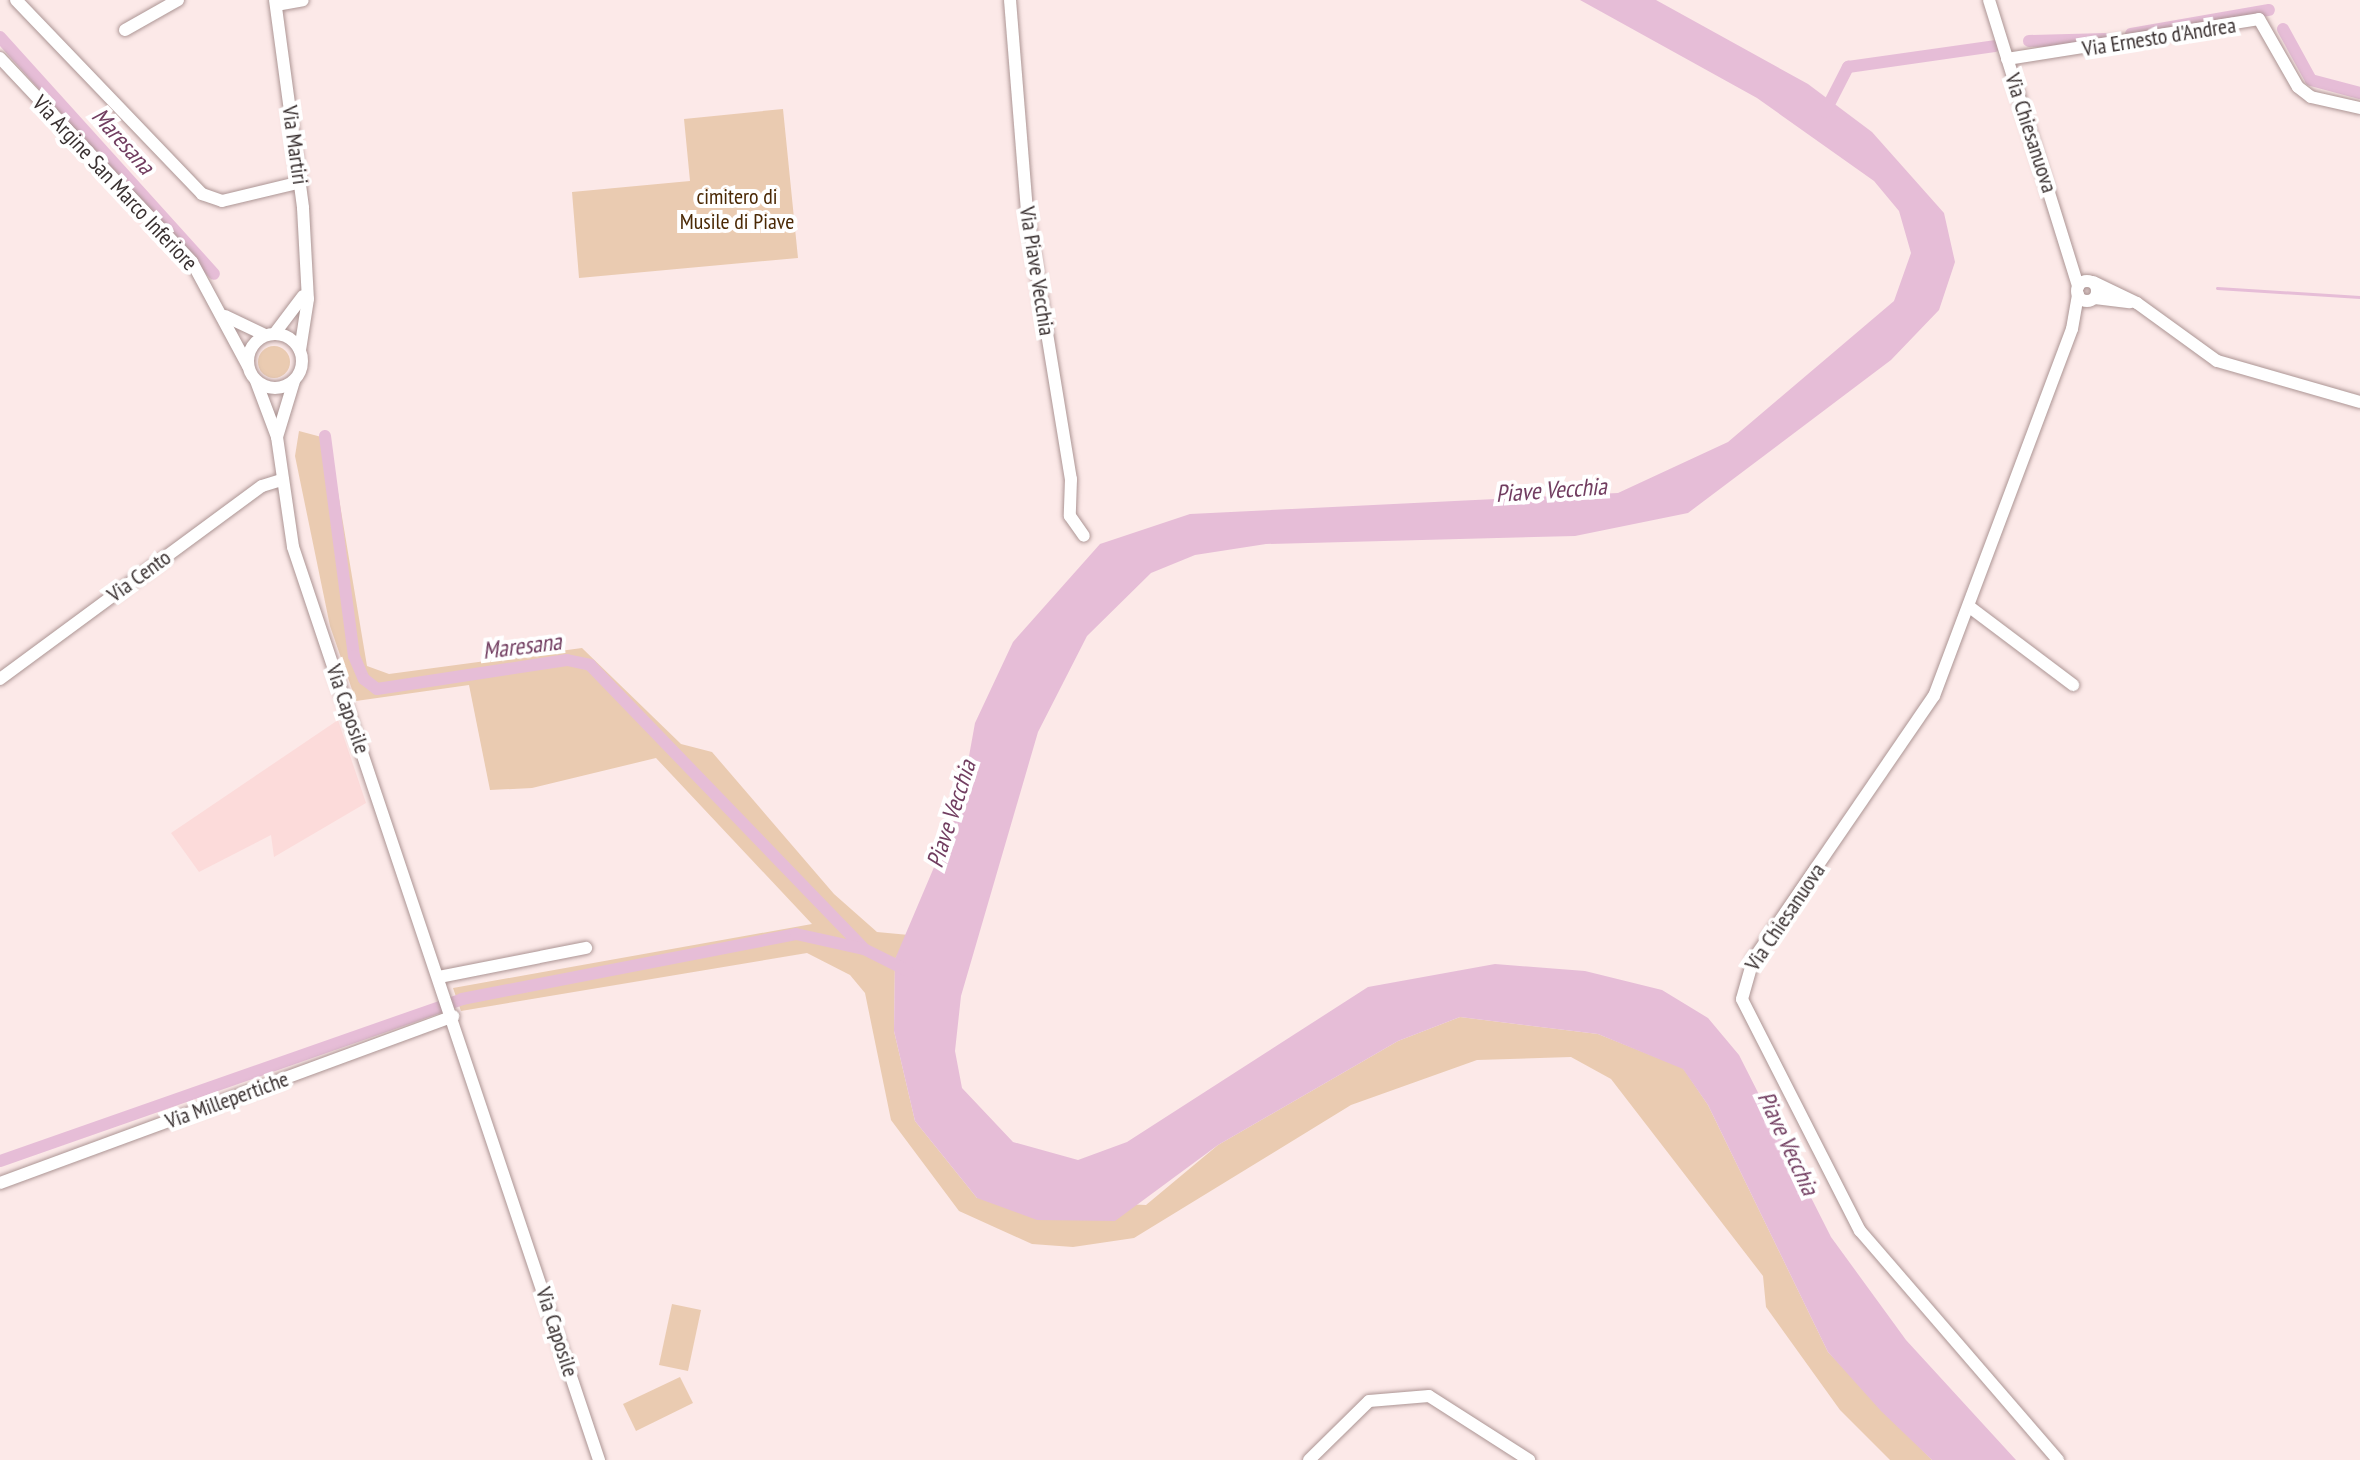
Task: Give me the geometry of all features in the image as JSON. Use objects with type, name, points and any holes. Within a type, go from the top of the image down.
[{"type":"street","points":[[16,0],[202,194],[222,201],[301,182]]},
{"type":"street","points":[[125,30],[178,0]]},
{"type":"street","points":[[275,2],[303,0]]},
{"type":"street","name":"Via Piave Vecchia","points":[[1010,0],[1027,211],[1071,479],[1070,516],[1084,536]]},
{"type":"street","name":"Via Chiesanuova","points":[[1989,0],[2085,286],[1971,608],[1925,713],[1753,960],[1742,999],[1860,1231],[2058,1460]]},
{"type":"street","name":"Via Martiri","points":[[275,2],[301,182],[306,290],[300,350]]},
{"type":"street","name":"Via Ernesto d'Andrea","points":[[2007,59],[2259,19],[2298,87],[2360,108]]},
{"type":"street","name":"Via Argine San Marco Inferiore","points":[[0,58],[182,250],[222,314],[256,381]]},
{"type":"street","points":[[2085,286],[2094,298],[2137,303]]},
{"type":"street","points":[[2085,286],[2137,303],[2217,361],[2360,402]]},
{"type":"street","points":[[248,366],[252,347],[297,312],[306,290]]},
{"type":"street","name":"Via Chiesanuova","points":[[2072,329],[2094,298]]},
{"type":"street","points":[[222,314],[300,350],[294,381],[274,389],[256,381]]},
{"type":"street","name":"Via Caposile","points":[[256,381],[277,437],[293,547],[452,1012],[599,1460]]},
{"type":"street","name":"Via Caposile","points":[[277,437],[294,381]]},
{"type":"street","name":"Via Cento","points":[[0,679],[262,486],[282,480]]},
{"type":"street","points":[[1971,608],[2073,685]]},
{"type":"street","points":[[439,977],[586,948]]},
{"type":"street","name":"Via Millepertiche","points":[[0,1183],[452,1012]]},
{"type":"street","points":[[1309,1460],[1369,1401],[1429,1396],[1529,1460]]},
{"type":"shaded area","points":[[1580,0],[1656,0],[1808,84],[1872,132],[1944,213],[1955,262],[1939,310],[1891,360],[1688,513],[1575,536],[1266,544],[1195,555],[1151,573],[1087,636],[1038,732],[961,996],[955,1051],[962,1088],[1013,1142],[1078,1160],[1127,1142],[1368,987],[1495,964],[1585,971],[1662,990],[1708,1018],[1739,1055],[1831,1237],[1906,1340],[2016,1460],[1932,1460],[1881,1411],[1828,1352],[1708,1105],[1683,1069],[1598,1034],[1460,1017],[1398,1041],[1218,1145],[1115,1221],[1037,1220],[977,1198],[915,1121],[894,1031],[895,959],[960,806],[975,723],[1013,642],[1100,544],[1190,514],[1618,493],[1728,442],[1894,301],[1911,253],[1899,211],[1874,181],[1757,98]]},
{"type":"shaded area","points":[[338,720],[366,803],[274,857],[271,835],[199,872],[171,833]]},
{"type":"green space","name":"cimitero di Musile di Piave","points":[[783,109],[798,258],[579,278],[572,192],[690,181],[684,119]]},
{"type":"green space","points":[[274,346],[286,350],[290,362],[286,374],[274,378],[262,374],[258,362],[262,350]]},
{"type":"green space","points":[[299,431],[329,439],[367,666],[389,674],[582,648],[681,744],[712,752],[834,894],[877,932],[909,935],[895,959],[894,1031],[915,1121],[977,1198],[1146,1205],[1218,1145],[1398,1041],[1460,1017],[1598,1034],[1683,1068],[1708,1105],[1828,1352],[1932,1460],[1890,1460],[1840,1410],[1766,1307],[1763,1276],[1611,1079],[1571,1057],[1477,1060],[1351,1105],[1134,1238],[1073,1247],[1032,1244],[959,1211],[891,1120],[865,993],[850,975],[807,953],[461,1011],[453,988],[812,924],[656,758],[532,788],[490,790],[469,685],[356,701],[330,626],[295,456]]},
{"type":"green space","points":[[672,1304],[701,1310],[688,1371],[659,1365]]},
{"type":"green space","points":[[680,1377],[693,1403],[636,1431],[623,1404]]},
{"type":"waterway","points":[[2131,34],[2269,10]]},
{"type":"waterway","points":[[2283,29],[2311,80],[2360,93]]},
{"type":"waterway","name":"Maresana","points":[[0,37],[214,274]]},
{"type":"waterway","points":[[2029,41],[2106,39]]},
{"type":"waterway","points":[[1825,112],[1848,67],[1995,46]]},
{"type":"waterway","points":[[2217,288],[2360,297]]},
{"type":"waterway","name":"Maresana","points":[[325,436],[354,656],[364,679],[377,689],[567,660],[590,665],[863,948]]},
{"type":"waterway","points":[[0,1161],[462,999],[796,934],[864,949],[908,971]]},
{"type":"water label","name":"Piave Vecchia","points":[[1551,490]]},
{"type":"water label","name":"Piave Vecchia","points":[[951,814]]},
{"type":"water label","name":"Piave Vecchia","points":[[1788,1143]]}]
